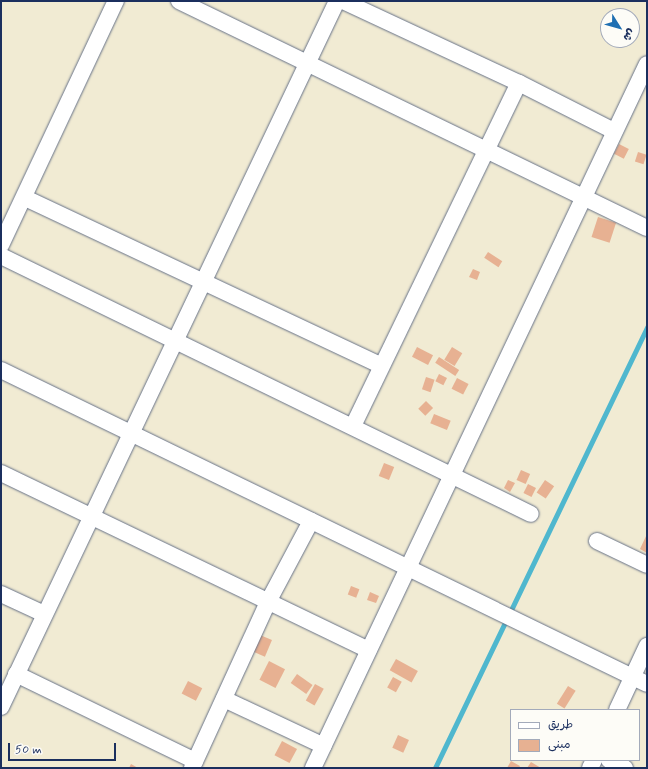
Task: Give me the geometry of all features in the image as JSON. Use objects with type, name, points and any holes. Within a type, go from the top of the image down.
[{"type":"street","points":[[1,246],[25,198],[116,1]]},
{"type":"street","points":[[179,1],[647,228]]},
{"type":"street","points":[[1,707],[337,1]]},
{"type":"street","points":[[343,1],[519,83],[614,131]]},
{"type":"street","points":[[313,768],[647,64]]},
{"type":"street","points":[[353,426],[380,365],[519,83]]},
{"type":"street","points":[[25,198],[380,365]]},
{"type":"street","points":[[1,256],[175,339],[531,514]]},
{"type":"street","points":[[1,370],[498,610],[647,684]]},
{"type":"street","points":[[1,472],[369,650]]},
{"type":"street","points":[[16,674],[194,765],[268,602],[311,521]]},
{"type":"street","points":[[597,541],[647,565]]},
{"type":"street","points":[[1,594],[44,614]]},
{"type":"street","points":[[617,709],[647,646]]},
{"type":"street","points":[[224,699],[324,746]]},
{"type":"street","points":[[611,761],[625,768]]},
{"type":"building","points":[[619,144],[629,149],[624,159],[614,154]]},
{"type":"building","points":[[638,152],[647,155],[643,164],[635,162]]},
{"type":"building","points":[[598,217],[616,223],[610,243],[592,237]]},
{"type":"building","points":[[488,252],[502,261],[498,267],[484,258]]},
{"type":"building","points":[[473,269],[480,272],[477,280],[469,277]]},
{"type":"building","points":[[417,347],[433,355],[428,365],[412,357]]},
{"type":"building","points":[[452,347],[462,353],[455,366],[444,360]]},
{"type":"building","points":[[439,357],[459,370],[455,376],[435,363]]},
{"type":"building","points":[[439,374],[447,378],[443,385],[435,381]]},
{"type":"building","points":[[426,377],[435,380],[431,392],[422,389]]},
{"type":"building","points":[[457,378],[469,384],[463,395],[452,389]]},
{"type":"building","points":[[426,401],[433,408],[425,416],[418,409]]},
{"type":"building","points":[[434,414],[451,421],[447,430],[430,423]]},
{"type":"building","points":[[384,463],[394,467],[389,480],[379,476]]},
{"type":"building","points":[[521,470],[530,474],[526,484],[517,480]]},
{"type":"building","points":[[508,480],[515,483],[510,492],[504,488]]},
{"type":"building","points":[[545,480],[554,486],[546,499],[537,492]]},
{"type":"building","points":[[528,484],[536,488],[531,497],[523,493]]},
{"type":"building","points":[[647,534],[647,553],[640,549]]},
{"type":"building","points":[[351,586],[359,589],[356,598],[348,594]]},
{"type":"building","points":[[370,592],[379,596],[376,603],[367,600]]},
{"type":"building","points":[[260,635],[272,640],[265,657],[253,652]]},
{"type":"building","points":[[396,659],[418,671],[412,682],[390,670]]},
{"type":"building","points":[[269,661],[285,669],[276,688],[259,680]]},
{"type":"building","points":[[297,674],[313,685],[306,694],[291,683]]},
{"type":"building","points":[[393,677],[402,682],[396,692],[387,687]]},
{"type":"building","points":[[188,681],[202,688],[196,701],[182,693]]},
{"type":"building","points":[[315,684],[324,689],[315,705],[306,701]]},
{"type":"building","points":[[568,686],[576,691],[565,709],[557,704]]},
{"type":"building","points":[[398,735],[409,740],[403,753],[392,748]]},
{"type":"building","points":[[282,741],[297,749],[289,763],[274,755]]},
{"type":"building","points":[[511,761],[520,766],[519,768],[507,768]]},
{"type":"building","points":[[531,762],[541,768],[527,768]]},
{"type":"building","points":[[131,764],[138,768],[129,768]]},
{"type":"waterway","points":[[435,768],[647,327]]}]
